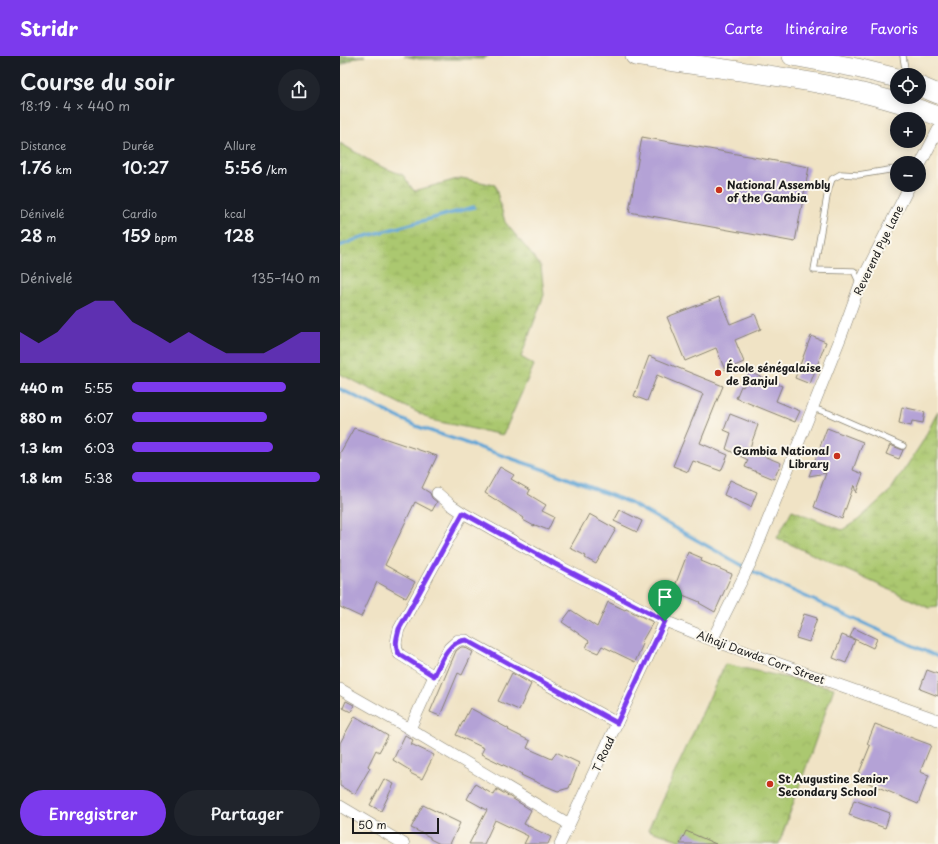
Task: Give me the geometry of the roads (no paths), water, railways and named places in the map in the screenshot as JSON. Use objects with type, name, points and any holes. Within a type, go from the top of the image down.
[{"type":"highway","points":[[635,56],[674,59],[793,78],[905,104],[938,116]]},
{"type":"highway","points":[[792,56],[857,68],[890,76]]},
{"type":"highway","points":[[926,89],[938,94]]},
{"type":"street","points":[[925,156],[938,130]]},
{"type":"street","name":"Reverend Pye Lane","points":[[712,640],[751,562],[860,284],[906,192]]},
{"type":"street","name":"Alhaji Dawda Corr Street","points":[[437,493],[463,513],[555,564],[665,621],[712,640],[938,720]]},
{"type":"street","points":[[434,676],[399,654],[396,648],[396,641],[399,629],[463,513]]},
{"type":"street","name":"T Road","points":[[560,844],[665,621]]},
{"type":"street","points":[[410,729],[434,676],[449,648],[458,640],[466,640],[617,723]]},
{"type":"street","points":[[340,689],[569,824]]},
{"type":"street","points":[[340,806],[404,844]]},
{"type":"lane","points":[[903,56],[905,68]]},
{"type":"lane","points":[[860,284],[854,271],[814,270],[828,191],[832,179],[841,174],[858,175],[890,170]]},
{"type":"lane","points":[[812,408],[903,446]]},
{"type":"waterway","points":[[340,246],[359,238],[474,207]]},
{"type":"waterway","points":[[340,389],[416,426],[554,473],[628,502],[765,578],[938,657]]},
{"type":"place","name":"National Assembly of the Gambia","points":[[719,190]]},
{"type":"place","name":"École sénégalaise de Banjul","points":[[718,373]]},
{"type":"place","name":"Gambia National Library","points":[[837,456]]},
{"type":"place","name":"St Augustine Senior Secondary School","points":[[770,784]]}]
